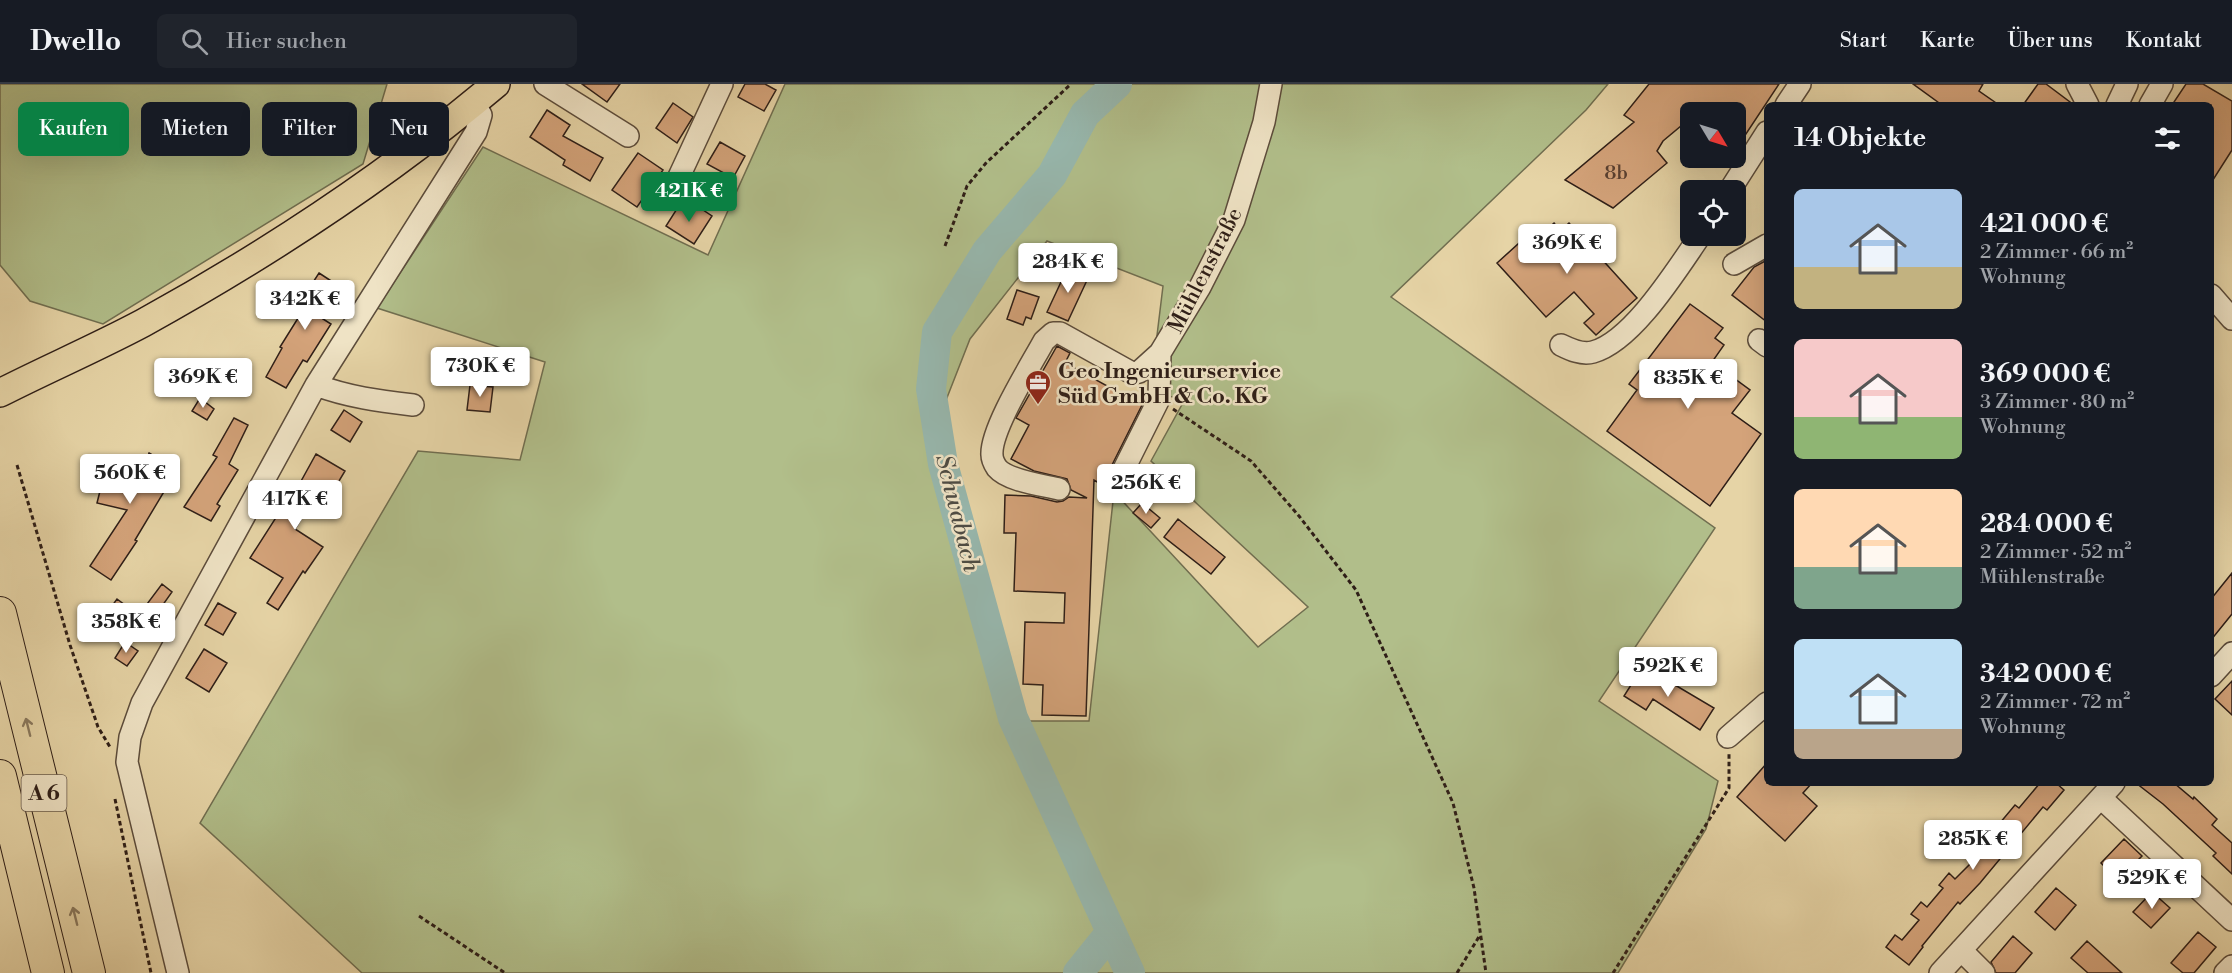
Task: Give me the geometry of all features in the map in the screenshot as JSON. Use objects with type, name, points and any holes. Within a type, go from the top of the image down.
[{"type":"highway","name":"A 6","points":[[0,613],[89,973]]},
{"type":"highway","name":"A 6","points":[[0,776],[48,973]]},
{"type":"main road","points":[[1,392],[141,324],[277,245],[410,154],[496,84]]},
{"type":"street","points":[[545,84],[628,136]]},
{"type":"street","points":[[677,181],[722,84]]},
{"type":"street","name":"Mühlenstraße","points":[[1117,483],[1159,399],[1160,353],[1200,287],[1234,220],[1264,122],[1271,84]]},
{"type":"street","points":[[1788,102],[1800,84]]},
{"type":"street","points":[[2078,84],[2087,102]]},
{"type":"street","points":[[2118,102],[2127,84]]},
{"type":"street","points":[[2152,102],[2162,84]]},
{"type":"street","points":[[178,973],[127,762],[130,737],[142,703],[316,385],[476,132],[481,115],[474,103]]},
{"type":"street","points":[[1736,180],[1764,136]]},
{"type":"street","points":[[1562,345],[1582,353],[1593,352],[1629,328],[1651,305],[1693,246]]},
{"type":"street","points":[[1734,264],[1764,247]]},
{"type":"street","points":[[2214,298],[2232,319]]},
{"type":"street","points":[[1059,489],[1011,477],[998,469],[991,457],[993,442],[1003,419],[1044,341],[1053,333],[1060,333],[1132,373],[1139,372],[1160,353]]},
{"type":"street","points":[[316,385],[367,400],[413,405]]},
{"type":"street","points":[[2214,673],[2232,653]]},
{"type":"street","points":[[1728,737],[1764,706]]},
{"type":"street","points":[[1940,973],[2108,790],[2232,920]]},
{"type":"street","points":[[1961,950],[1984,973]]},
{"type":"street","points":[[2225,973],[2232,966]]},
{"type":"path","points":[[945,246],[967,186],[986,163],[1071,84]]},
{"type":"path","points":[[1159,399],[1251,461],[1299,516],[1356,590],[1453,803],[1474,888],[1486,973]]},
{"type":"path","points":[[17,465],[64,624],[98,727],[112,751],[127,762]]},
{"type":"path","points":[[1613,973],[1729,788],[1728,737]]},
{"type":"path","points":[[115,797],[151,973]]},
{"type":"path","points":[[419,916],[505,973]]},
{"type":"path","points":[[1457,973],[1481,934]]},
{"type":"green space","points":[[0,84],[387,84],[382,102],[369,102],[369,144],[363,164],[103,324],[30,301],[0,265]]},
{"type":"green space","points":[[785,84],[1608,84],[1586,110],[1391,297],[1715,528],[1599,701],[1718,781],[1706,829],[1618,973],[362,973],[200,823],[418,451],[520,460],[545,362],[377,308],[483,147],[708,255]],"holes":[[[1047,241],[1163,286],[1150,393],[1185,399],[1151,461],[1308,607],[1258,647],[1114,492],[1089,721],[1024,721],[941,413],[970,339]]]},
{"type":"building","points":[[582,84],[620,84],[607,102]]},
{"type":"building","points":[[745,84],[765,84],[776,90],[764,111],[738,97]]},
{"type":"building","points":[[1649,84],[1779,84],[1767,102],[1764,102],[1764,107],[1746,134],[1746,102],[1680,102],[1680,127],[1663,141],[1657,151],[1667,163],[1613,208],[1565,180],[1634,122],[1624,115]]},
{"type":"building","points":[[1913,84],[1983,84],[1979,91],[1995,102],[1938,102]]},
{"type":"building","points":[[2038,84],[2046,84],[2070,102],[2025,102]]},
{"type":"building","points":[[2186,84],[2203,84],[2232,101],[2232,150],[2214,178],[2214,102],[2174,102]]},
{"type":"building","points":[[673,103],[693,117],[677,143],[656,128]]},
{"type":"building","points":[[547,110],[570,125],[563,136],[603,158],[590,181],[563,165],[565,160],[530,137]]},
{"type":"building","points":[[720,142],[745,156],[733,178],[707,164]]},
{"type":"building","points":[[638,153],[663,170],[637,207],[612,190]]},
{"type":"building","points":[[680,204],[693,213],[697,206],[712,216],[694,244],[666,226]]},
{"type":"building","points":[[1554,223],[1560,231],[1569,223],[1637,298],[1596,335],[1584,323],[1594,314],[1574,292],[1546,317],[1497,263],[1529,234],[1535,240]]},
{"type":"building","points":[[1764,262],[1764,320],[1732,295],[1754,267]]},
{"type":"building","points":[[1068,267],[1089,276],[1068,321],[1047,312]]},
{"type":"building","points":[[319,273],[342,288],[323,319],[331,324],[307,362],[303,360],[286,388],[266,377],[282,348],[280,347],[305,307],[299,304]]},
{"type":"building","points":[[1017,290],[1039,297],[1031,319],[1026,317],[1023,325],[1007,319]]},
{"type":"building","points":[[1690,304],[1723,328],[1715,338],[1724,345],[1712,362],[1750,390],[1732,413],[1761,434],[1710,506],[1607,431],[1637,390],[1629,384]]},
{"type":"building","points":[[1057,346],[1070,353],[1065,363],[1142,405],[1106,477],[1104,486],[1094,480],[1086,716],[1042,715],[1043,685],[1023,684],[1025,622],[1064,623],[1065,593],[1014,591],[1016,533],[1004,533],[1005,495],[1031,496],[1057,502],[1069,497],[1087,498],[1071,490],[1067,479],[1034,471],[1011,459],[1029,425],[1016,418]]},
{"type":"building","points":[[470,385],[493,387],[490,412],[467,410]]},
{"type":"building","points":[[200,398],[214,409],[207,420],[192,411]]},
{"type":"building","points":[[344,410],[362,422],[350,442],[331,430]]},
{"type":"building","points":[[234,418],[248,425],[229,464],[238,470],[217,504],[220,506],[211,521],[184,507],[217,457],[213,455]]},
{"type":"building","points":[[149,453],[177,470],[135,540],[137,541],[111,580],[90,566],[127,510],[97,503],[109,455],[145,464]]},
{"type":"building","points":[[316,454],[345,471],[333,491],[322,485],[295,529],[323,547],[305,573],[303,571],[278,610],[267,603],[283,578],[250,558],[293,491],[295,492]]},
{"type":"building","points":[[1142,503],[1160,518],[1151,528],[1133,513]]},
{"type":"building","points":[[1178,519],[1225,557],[1211,574],[1164,537]]},
{"type":"building","points":[[2232,573],[2232,614],[2214,636],[2214,595]]},
{"type":"building","points":[[162,584],[172,592],[155,616],[144,608]]},
{"type":"building","points":[[117,599],[141,617],[129,635],[104,617]]},
{"type":"building","points":[[218,603],[236,613],[223,635],[205,625]]},
{"type":"building","points":[[125,642],[138,651],[127,666],[115,658]]},
{"type":"building","points":[[204,649],[227,663],[209,692],[186,678]]},
{"type":"building","points":[[1643,666],[1714,708],[1700,730],[1653,699],[1646,710],[1624,696]]},
{"type":"building","points":[[2232,681],[2232,715],[2215,699]]},
{"type":"building","points":[[1764,766],[1764,786],[1809,786],[1803,793],[1817,806],[1785,841],[1737,797]]},
{"type":"building","points":[[2037,786],[2059,786],[2064,790],[2047,810],[2043,807],[1980,883],[1960,904],[1958,902],[1909,965],[1886,947],[1895,935],[1902,940],[1919,920],[1911,914],[1921,902],[1927,907],[1943,888],[1939,885],[1949,873],[1955,879],[1976,858],[1967,851],[1979,837],[1984,842],[2015,805],[2019,808]]},
{"type":"building","points":[[2140,786],[2178,786],[2193,799],[2194,797],[2217,819],[2212,825],[2232,843],[2232,874],[2213,856],[2216,853]]},
{"type":"building","points":[[2124,839],[2142,856],[2118,880],[2101,863]]},
{"type":"building","points":[[2056,888],[2076,905],[2055,930],[2035,912]]},
{"type":"building","points":[[2152,892],[2170,908],[2151,928],[2133,912]]},
{"type":"building","points":[[2198,932],[2216,947],[2194,973],[2183,973],[2171,963]]},
{"type":"building","points":[[2013,936],[2032,953],[2015,973],[1996,973],[1991,962]]},
{"type":"building","points":[[2087,941],[2122,973],[2088,973],[2071,958]]},
{"type":"waterway","name":"Schwabach","points":[[1117,84],[1085,114],[1052,175],[987,251],[937,332],[931,389],[943,464],[1013,718],[1130,973]]},
{"type":"waterway","points":[[1078,973],[1111,932]]},
{"type":"place","name":"Geo Ingenieurservice Süd GmbH & Co. KG","points":[[1038,406]]}]
